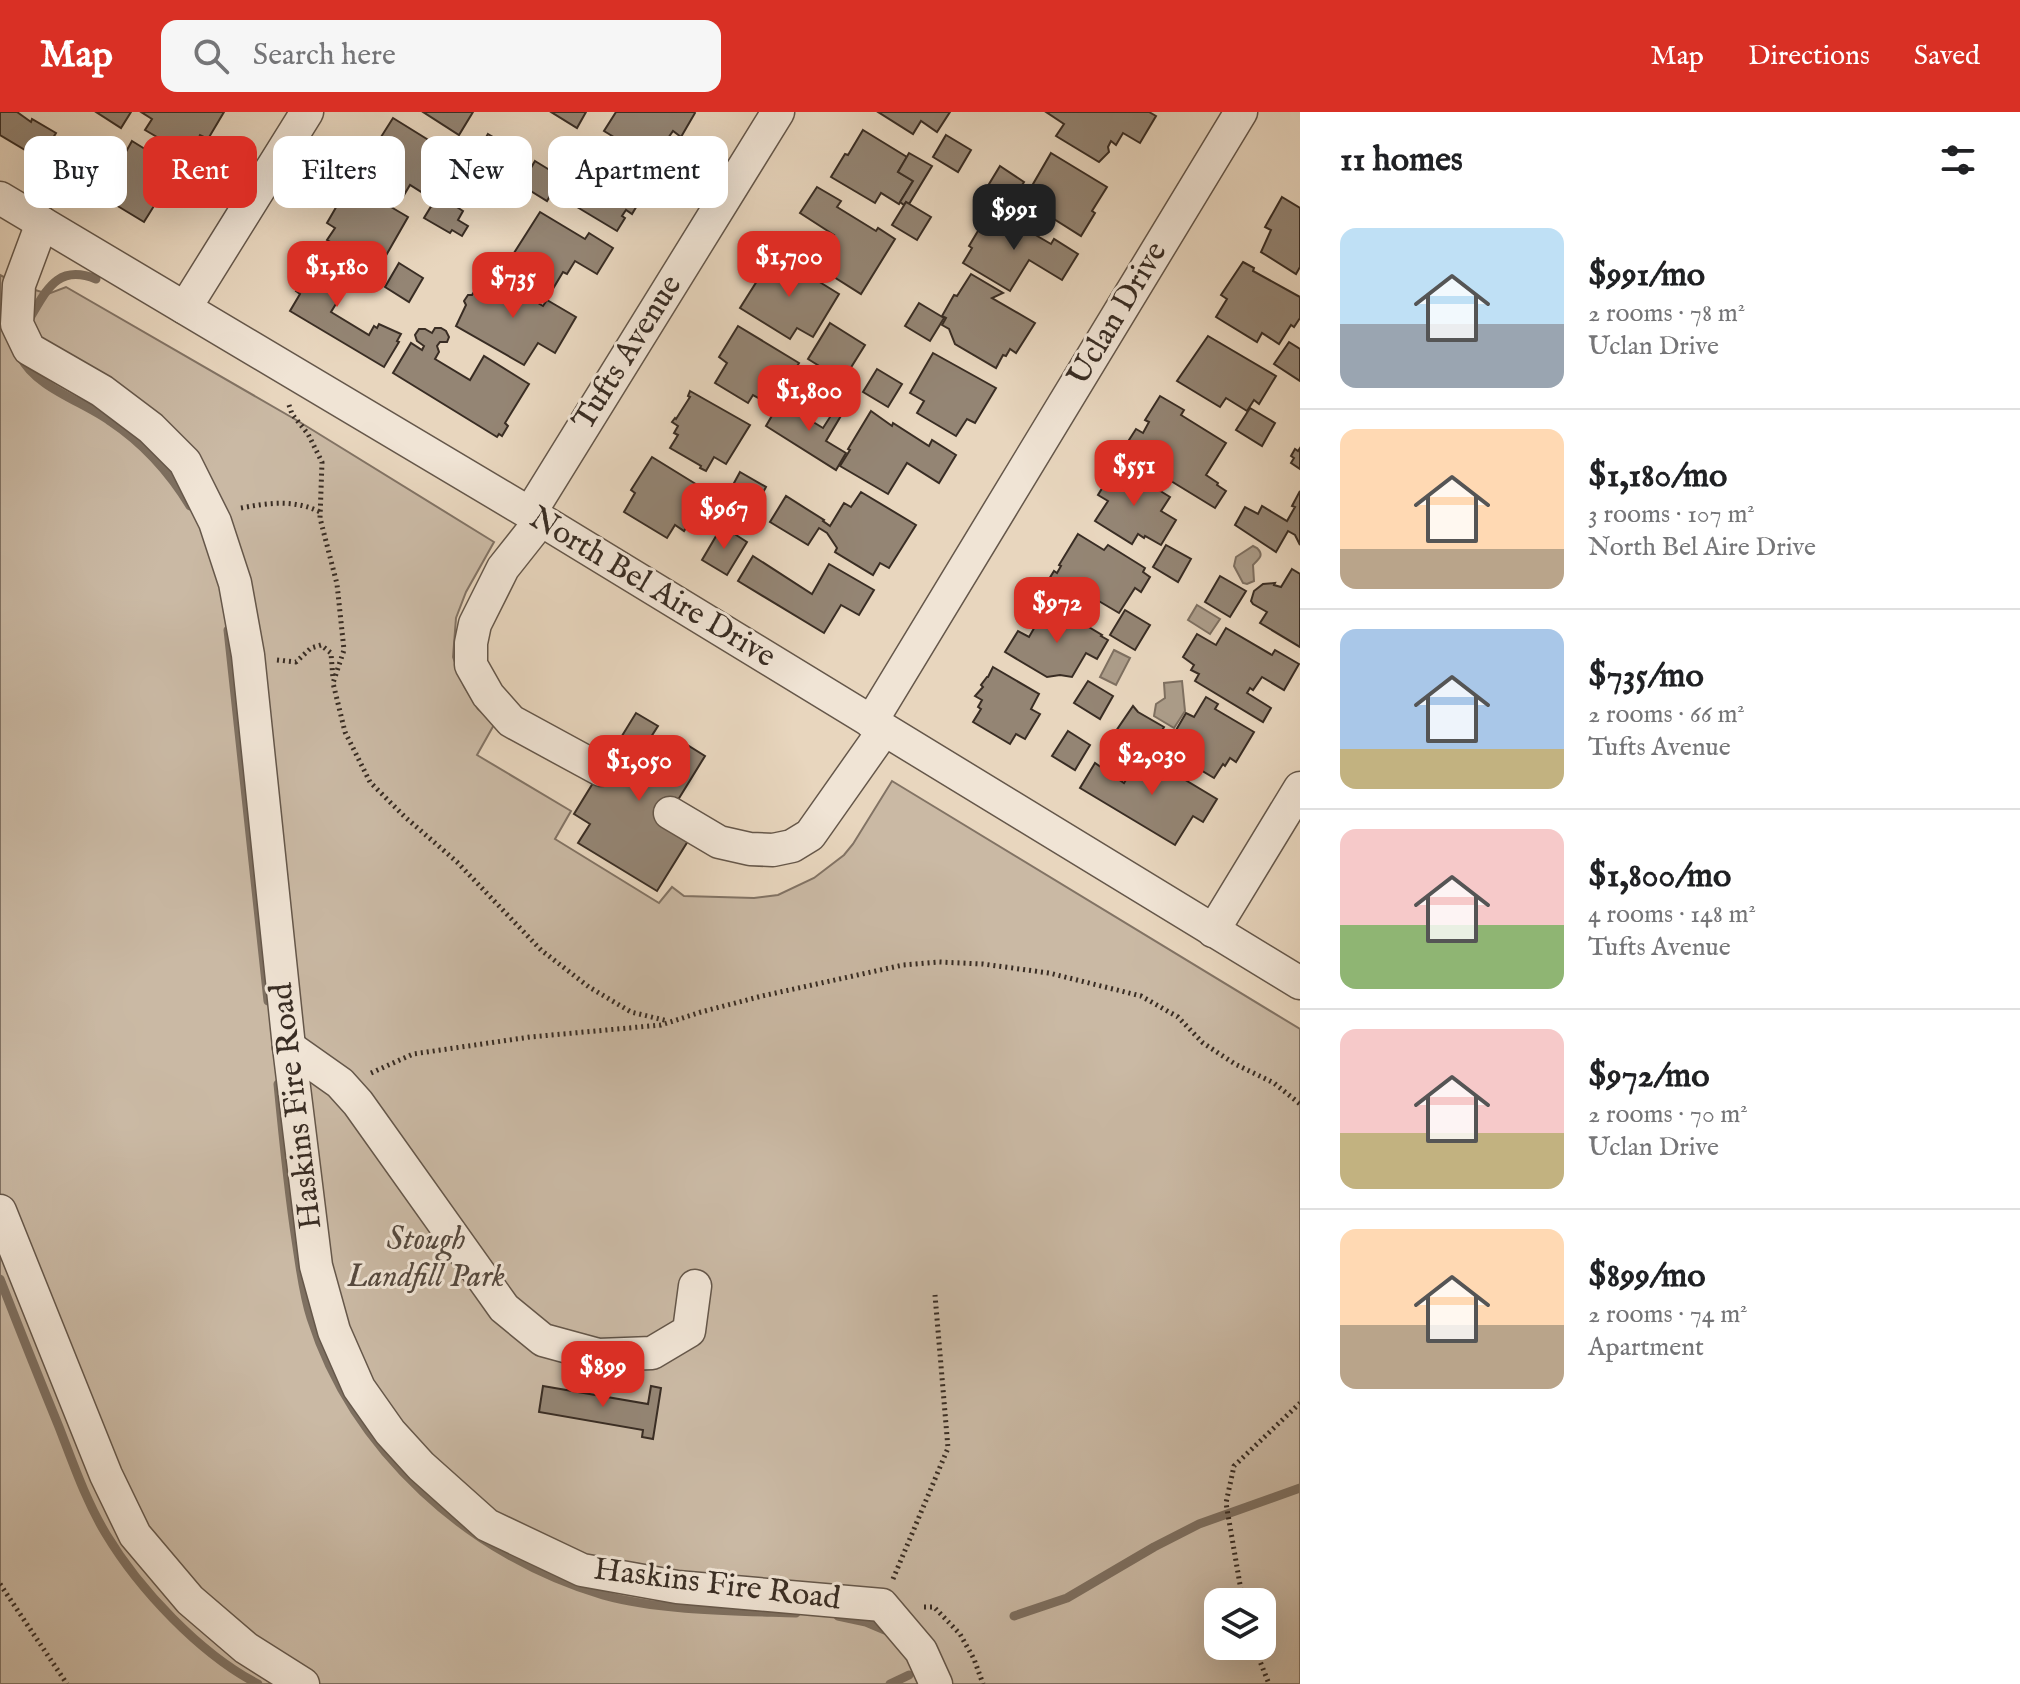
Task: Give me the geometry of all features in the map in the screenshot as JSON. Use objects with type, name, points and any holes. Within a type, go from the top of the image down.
[{"type":"street","points":[[185,308],[307,112]]},
{"type":"street","name":"Tufts Avenue","points":[[601,770],[511,721],[488,695],[471,665],[475,624],[503,568],[778,112]]},
{"type":"street","name":"Uclan Drive","points":[[670,813],[719,842],[750,849],[773,850],[792,846],[810,835],[878,726],[1241,112]]},
{"type":"street","name":"North Bel Aire Drive","points":[[0,198],[535,517],[1300,983]]},
{"type":"street","name":"Haskins Fire Road","points":[[42,223],[19,285],[17,324],[29,349],[102,391],[151,428],[185,462],[215,522],[235,583],[249,665],[289,1047],[316,1266],[334,1331],[359,1388],[390,1432],[421,1466],[487,1525],[582,1570],[677,1587],[882,1605],[921,1651],[936,1684]]},
{"type":"street","points":[[1213,931],[1300,788]]},
{"type":"street","points":[[289,1047],[340,1083],[358,1103],[504,1308],[543,1340],[598,1355],[652,1353],[689,1331],[695,1286]]},
{"type":"street","points":[[0,1211],[106,1475],[135,1535],[190,1600],[246,1648],[303,1684]]},
{"type":"path","points":[[280,365],[292,414],[308,434],[322,462],[320,512],[337,584],[344,650],[333,683]]},
{"type":"path","points":[[215,522],[237,509],[274,502],[307,505],[320,512]]},
{"type":"path","points":[[249,665],[279,659],[296,662],[311,648],[321,645],[331,653],[333,683],[345,732],[370,782],[457,862],[541,950],[589,987],[631,1012],[671,1021]]},
{"type":"path","points":[[340,1083],[367,1075],[413,1054],[530,1037],[661,1025],[762,996],[903,965],[939,962],[1049,973],[1141,996],[1178,1017],[1203,1043],[1235,1064],[1274,1083],[1300,1104]]},
{"type":"path","points":[[882,1605],[948,1448],[935,1295]]},
{"type":"path","points":[[1241,1588],[1226,1503],[1234,1466],[1300,1403]]},
{"type":"path","points":[[0,1584],[67,1684]]},
{"type":"path","points":[[1260,1660],[1269,1684]]},
{"type":"green space","name":"Stough Landfill Park","points":[[0,275],[48,294],[66,287],[298,421],[494,542],[466,592],[456,618],[453,657],[464,686],[478,709],[495,723],[477,755],[571,811],[555,839],[659,903],[672,887],[684,896],[754,898],[778,895],[814,878],[853,844],[892,781],[1300,1029],[1300,1684],[0,1684]]},
{"type":"shaded area","points":[[1253,546],[1261,555],[1253,565],[1254,581],[1247,584],[1243,583],[1234,566],[1236,557]]},
{"type":"shaded area","points":[[1197,605],[1220,619],[1210,634],[1188,620]]},
{"type":"shaded area","points":[[1114,650],[1130,658],[1116,685],[1100,677]]},
{"type":"shaded area","points":[[1182,681],[1185,711],[1174,728],[1154,716],[1156,704],[1165,698],[1164,683]]},
{"type":"building","points":[[0,112],[17,112],[56,133],[54,136],[24,136],[24,149],[0,135]]},
{"type":"building","points":[[96,112],[131,112],[121,128]]},
{"type":"building","points":[[141,112],[224,112],[210,136],[155,136],[145,130],[152,119]]},
{"type":"building","points":[[423,112],[473,112],[459,135]]},
{"type":"building","points":[[551,112],[586,112],[577,128]]},
{"type":"building","points":[[616,112],[695,113],[682,136],[673,131],[670,136],[612,136],[604,131]]},
{"type":"building","points":[[878,112],[950,112],[937,132],[921,121],[913,134]]},
{"type":"building","points":[[1046,112],[1149,112],[1156,116],[1140,143],[1123,133],[1116,145],[1111,141],[1109,152],[1099,162],[1056,136],[1064,124]]},
{"type":"building","points":[[393,118],[422,136],[421,192],[410,185],[405,193],[405,136],[382,136]]},
{"type":"building","points":[[863,130],[907,157],[898,172],[913,181],[899,204],[881,193],[875,203],[831,177]]},
{"type":"building","points":[[946,135],[971,150],[958,172],[933,157]]},
{"type":"building","points":[[132,141],[143,148],[143,208],[153,208],[144,222],[121,208],[127,208],[127,150]]},
{"type":"building","points":[[909,153],[932,166],[909,204],[906,202],[904,205],[900,202],[913,181],[898,172]]},
{"type":"building","points":[[1051,153],[1107,187],[1081,236],[1038,209],[1043,200],[1029,191]]},
{"type":"building","points":[[535,161],[548,169],[547,201],[532,192],[532,166]]},
{"type":"building","points":[[1000,166],[1024,182],[1010,204],[986,189]]},
{"type":"building","points":[[817,187],[841,201],[837,207],[895,239],[861,294],[815,265],[834,235],[800,213]]},
{"type":"building","points":[[1282,197],[1300,208],[1300,267],[1296,274],[1261,252],[1271,230],[1265,227]]},
{"type":"building","points":[[906,202],[931,217],[917,240],[892,225]]},
{"type":"building","points":[[336,208],[393,208],[408,217],[384,259],[372,251],[365,262],[327,240],[335,228],[327,223]]},
{"type":"building","points":[[430,208],[458,208],[463,211],[458,220],[468,226],[462,236],[452,230],[450,233],[424,218]]},
{"type":"building","points":[[579,208],[636,208],[632,214],[626,210],[617,231]]},
{"type":"building","points":[[991,209],[1051,244],[1054,239],[1078,254],[1062,280],[1029,260],[1010,291],[963,263],[972,248],[969,246]]},
{"type":"building","points":[[540,212],[585,239],[589,233],[613,248],[597,274],[575,261],[567,274],[563,272],[551,292],[507,264]]},
{"type":"building","points":[[308,250],[353,276],[331,312],[369,335],[379,324],[401,334],[384,367],[290,311],[300,294],[296,291],[304,278],[294,272]]},
{"type":"building","points":[[774,254],[839,294],[813,337],[797,328],[790,339],[740,308]]},
{"type":"building","points":[[1243,262],[1254,268],[1253,271],[1300,297],[1300,318],[1294,327],[1291,325],[1279,344],[1262,333],[1257,342],[1216,317],[1227,299],[1221,295]]},
{"type":"building","points":[[399,263],[423,278],[409,302],[385,287]]},
{"type":"building","points":[[486,272],[543,306],[547,300],[576,317],[555,353],[538,343],[524,365],[456,326],[466,305],[464,301],[472,295]]},
{"type":"building","points":[[971,274],[1003,293],[992,298],[1035,323],[1016,353],[1010,349],[996,368],[955,344],[949,329],[942,325],[946,318],[942,316]]},
{"type":"building","points":[[919,303],[944,318],[930,341],[905,326]]},
{"type":"building","points":[[830,323],[865,345],[845,377],[836,371],[834,375],[808,359]]},
{"type":"building","points":[[738,326],[799,363],[773,406],[753,395],[748,403],[715,383],[727,363],[719,357]]},
{"type":"building","points":[[435,328],[446,331],[449,337],[447,342],[440,342],[437,346],[439,352],[435,359],[470,380],[484,356],[529,384],[505,423],[508,426],[502,436],[499,434],[497,437],[393,373],[411,343],[422,350],[424,346],[415,335],[419,329],[432,333]]},
{"type":"building","points":[[1208,336],[1276,376],[1259,404],[1254,400],[1247,411],[1226,398],[1220,407],[1177,381]]},
{"type":"building","points":[[1289,342],[1300,349],[1300,381],[1274,364]]},
{"type":"building","points":[[933,353],[996,388],[975,423],[967,419],[956,436],[917,413],[924,401],[910,393]]},
{"type":"building","points":[[877,369],[902,384],[888,407],[863,392]]},
{"type":"building","points":[[690,391],[750,425],[726,464],[714,457],[706,471],[670,448],[678,435],[674,433],[678,426],[672,422],[690,397]]},
{"type":"building","points":[[1160,396],[1184,410],[1181,415],[1226,443],[1206,475],[1226,491],[1215,508],[1122,451],[1136,429],[1143,433],[1149,422],[1145,420]]},
{"type":"building","points":[[841,400],[848,404],[826,441],[846,453],[836,470],[766,426],[780,402],[823,428]]},
{"type":"building","points":[[1250,408],[1275,423],[1262,446],[1236,430]]},
{"type":"building","points":[[871,411],[929,446],[932,440],[956,455],[939,483],[907,463],[888,494],[840,466]]},
{"type":"building","points":[[1300,448],[1300,469],[1291,463],[1294,458],[1291,456],[1295,449],[1298,451]]},
{"type":"building","points":[[652,457],[699,486],[689,502],[699,508],[684,531],[675,525],[667,538],[624,512],[635,493],[631,490]]},
{"type":"building","points":[[1117,464],[1170,497],[1161,511],[1176,520],[1161,545],[1138,534],[1132,544],[1095,521],[1108,501],[1098,495]]},
{"type":"building","points":[[740,472],[766,487],[754,509],[728,494]]},
{"type":"building","points":[[1300,491],[1300,545],[1295,535],[1288,531],[1276,552],[1235,525],[1245,507],[1258,514],[1262,506],[1287,521]]},
{"type":"building","points":[[861,492],[916,525],[889,568],[880,563],[873,575],[835,552],[837,548],[827,533],[819,528],[808,545],[770,522],[786,496],[830,526],[844,503],[851,507]]},
{"type":"building","points":[[722,526],[747,542],[727,575],[702,560]]},
{"type":"building","points":[[1078,534],[1104,550],[1108,545],[1145,568],[1143,572],[1150,577],[1141,592],[1135,588],[1119,613],[1097,600],[1089,612],[1046,584],[1054,571],[1057,573]]},
{"type":"building","points":[[1166,545],[1191,559],[1178,582],[1153,567]]},
{"type":"building","points":[[753,556],[812,594],[829,564],[874,590],[859,615],[841,605],[824,633],[738,581]]},
{"type":"building","points":[[1292,569],[1300,574],[1300,647],[1260,623],[1267,612],[1251,601],[1254,591],[1263,584],[1275,583],[1281,587]]},
{"type":"building","points":[[1220,576],[1246,591],[1230,617],[1205,602]]},
{"type":"building","points":[[1047,606],[1065,617],[1067,614],[1108,640],[1097,659],[1086,653],[1072,677],[1047,677],[1005,652],[1018,631],[1029,637]]},
{"type":"building","points":[[1125,610],[1150,625],[1135,650],[1110,635]]},
{"type":"building","points":[[1226,628],[1272,655],[1275,650],[1299,664],[1284,690],[1262,677],[1253,690],[1250,688],[1247,693],[1271,708],[1263,722],[1195,681],[1199,674],[1191,670],[1194,665],[1183,657],[1197,634],[1216,645]]},
{"type":"building","points":[[993,667],[1039,694],[1031,709],[1040,714],[1025,739],[1016,734],[1010,744],[973,722],[981,709],[978,707],[982,700],[975,696]]},
{"type":"building","points":[[1088,681],[1113,696],[1100,719],[1074,703]]},
{"type":"building","points":[[1206,697],[1218,704],[1215,709],[1254,732],[1236,762],[1230,758],[1214,778],[1179,757],[1172,737],[1186,713],[1194,717]]},
{"type":"building","points":[[1133,706],[1164,727],[1150,751],[1116,731]]},
{"type":"building","points":[[636,713],[658,726],[651,737],[670,748],[676,738],[705,756],[662,826],[688,841],[657,891],[578,843],[590,824],[574,814]]},
{"type":"building","points":[[1068,731],[1090,745],[1075,770],[1052,756]]},
{"type":"building","points":[[1142,754],[1217,799],[1203,822],[1193,816],[1175,845],[1080,788],[1095,763],[1124,783]]},
{"type":"building","points":[[543,1386],[648,1404],[651,1386],[661,1388],[653,1439],[642,1437],[643,1430],[539,1412]]},
{"type":"waterway","points":[[28,321],[47,291],[62,278],[82,275],[96,279]]},
{"type":"waterway","points":[[21,357],[28,368],[48,385],[99,414],[134,439],[165,470],[190,506]]},
{"type":"waterway","points":[[228,630],[268,1001]]},
{"type":"waterway","points":[[278,1084],[293,1220],[311,1318],[330,1366],[356,1412],[387,1454],[423,1492],[463,1525],[507,1554],[554,1577],[603,1595],[673,1607],[796,1613]]},
{"type":"waterway","points":[[0,1279],[80,1482],[106,1534],[153,1598],[193,1638],[214,1656],[258,1684]]},
{"type":"waterway","points":[[1014,1616],[1067,1598],[1199,1524],[1300,1488]]},
{"type":"waterway","points":[[838,1616],[885,1630]]},
{"type":"waterway","points":[[890,1684],[909,1675]]}]
